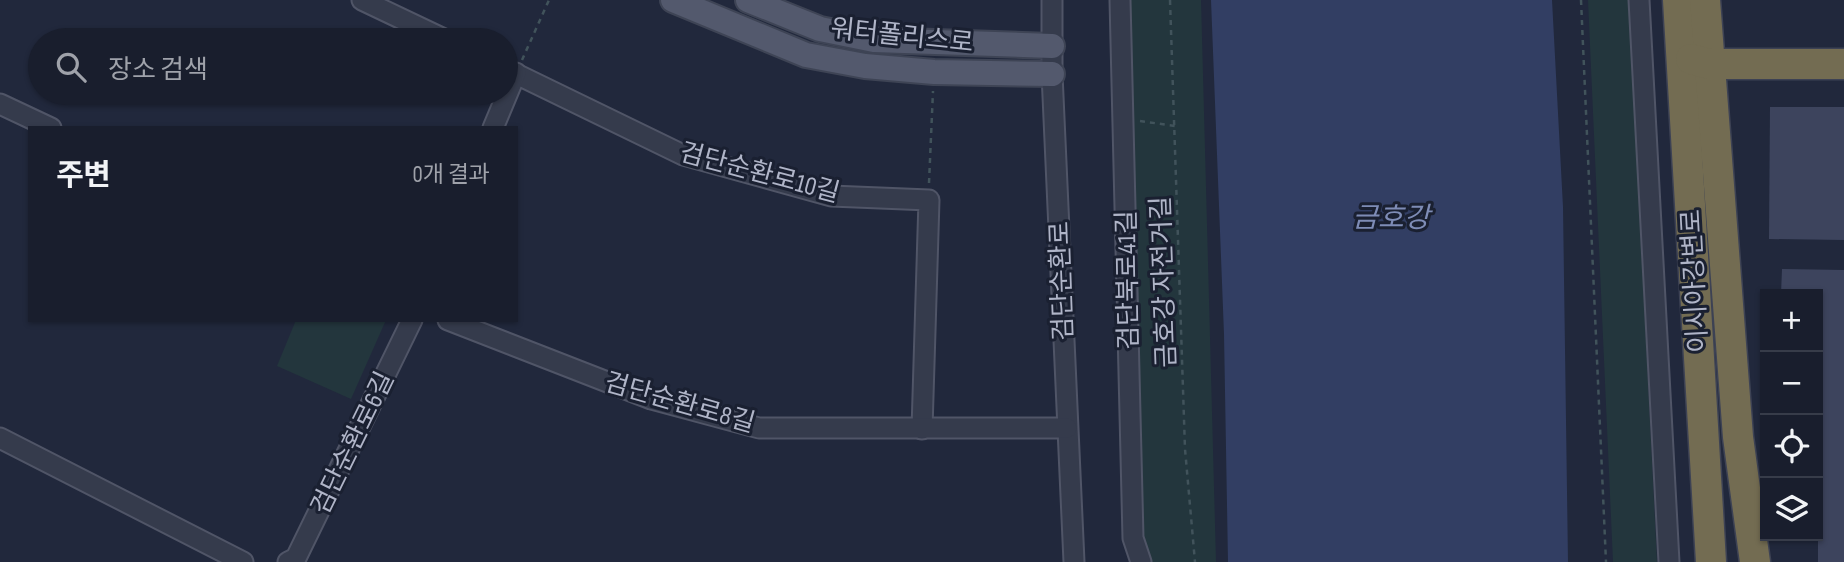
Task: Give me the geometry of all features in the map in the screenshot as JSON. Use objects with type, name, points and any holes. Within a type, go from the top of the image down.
[{"type":"highway","name":"이시아강변로","points":[[1678,0],[1711,562]]},
{"type":"highway","name":"이시아강변로","points":[[1705,0],[1738,437],[1755,562]]},
{"type":"highway","points":[[1712,0],[1714,26],[1727,44],[1755,58],[1788,63]]},
{"type":"highway","points":[[1680,45],[1692,60],[1709,64],[1844,64]]},
{"type":"highway","points":[[1719,188],[1723,172],[1718,106],[1725,93],[1755,72],[1788,63]]},
{"type":"highway","points":[[1682,87],[1692,73],[1709,64]]},
{"type":"main road","name":"워터폴리스로","points":[[673,0],[806,55],[864,66],[934,72],[1052,74]]},
{"type":"main road","name":"워터폴리스로","points":[[748,0],[820,29],[874,40],[1052,46]]},
{"type":"street","points":[[362,0],[421,28]]},
{"type":"street","name":"검단순환로","points":[[1052,0],[1052,74],[1074,562]]},
{"type":"street","name":"검단북로41길","points":[[1120,0],[1133,538],[1141,561]]},
{"type":"street","points":[[1639,0],[1647,209],[1669,562]]},
{"type":"street","name":"검단순환로10길","points":[[518,74],[683,155],[831,196],[929,200]]},
{"type":"street","points":[[0,104],[47,126]]},
{"type":"street","points":[[494,126],[500,105]]},
{"type":"street","points":[[922,429],[929,200]]},
{"type":"street","name":"검단순환로6길","points":[[288,562],[296,558],[411,322]]},
{"type":"street","name":"검단순환로8길","points":[[454,322],[651,399],[759,428],[1067,428]]},
{"type":"street","points":[[0,438],[243,562]]},
{"type":"path","points":[[518,58],[549,0]]},
{"type":"path","name":"금호강 자전거길","points":[[1170,0],[1185,449],[1195,562]]},
{"type":"path","points":[[1581,0],[1606,562]]},
{"type":"path","points":[[929,200],[934,72]]},
{"type":"path","points":[[1123,119],[1175,126]]},
{"type":"shaded area","points":[[1128,0],[1201,0],[1216,562],[1144,562]]},
{"type":"shaded area","points":[[1588,0],[1629,0],[1657,562],[1613,562]]},
{"type":"shaded area","points":[[295,322],[385,322],[351,399],[277,366]]},
{"type":"water","name":"금호강","points":[[1211,0],[1552,0],[1563,207],[1568,562],[1228,562],[1224,334]]},
{"type":"building","points":[[1770,107],[1844,107],[1844,240],[1769,239]]},
{"type":"building","points":[[1782,269],[1844,270],[1844,562],[1818,562],[1818,541],[1823,541],[1823,289],[1781,289]]}]
